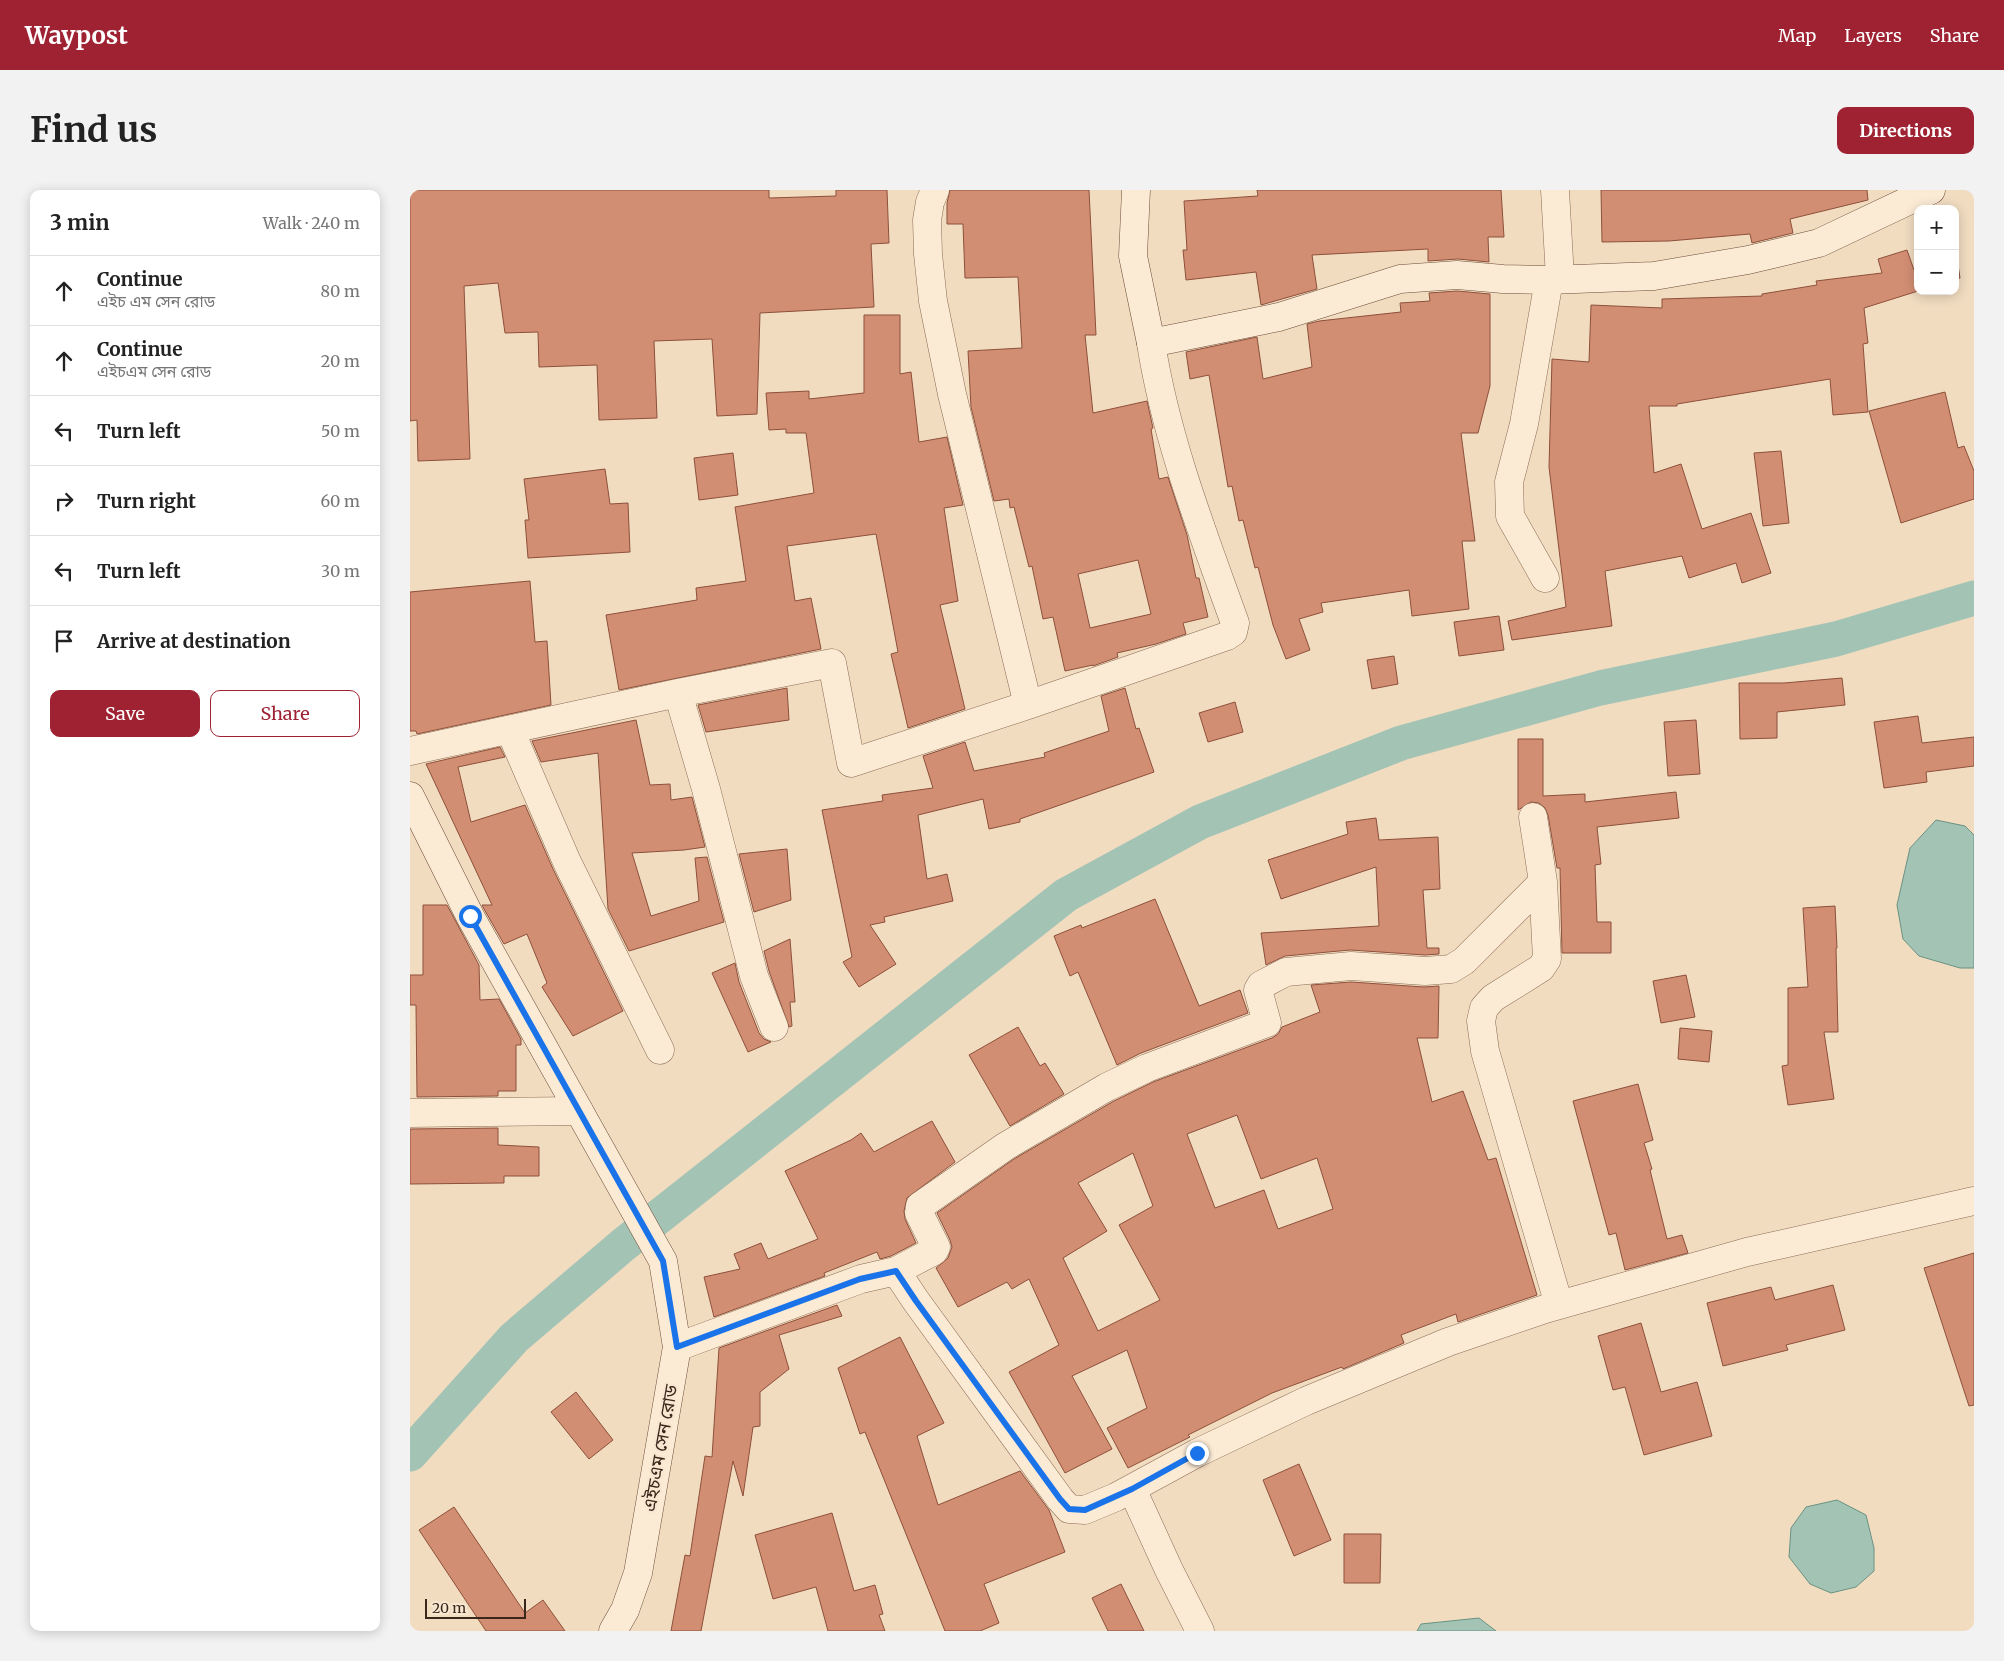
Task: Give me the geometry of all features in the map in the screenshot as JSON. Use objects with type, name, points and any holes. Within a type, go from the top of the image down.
[{"type":"street","points":[[935,190],[930,202],[927,220],[928,254],[933,301],[956,412],[1028,705]]},
{"type":"street","points":[[410,751],[678,693],[832,663],[851,763],[1028,705],[1227,636],[1233,632],[1235,623],[1185,485],[1156,376],[1133,256],[1136,190]]},
{"type":"street","points":[[1545,578],[1510,516],[1509,482],[1524,424],[1555,279],[1555,190]]},
{"type":"street","points":[[1150,342],[1279,317],[1400,280],[1457,275],[1503,280],[1654,276],[1748,260],[1819,243],[1931,190]]},
{"type":"street","points":[[678,693],[706,790],[754,976],[774,1027]]},
{"type":"street","points":[[510,730],[567,862],[660,1050]]},
{"type":"street","name":"এইচএম সেন রোড","points":[[410,796],[470,916],[663,1261],[677,1347],[638,1573],[624,1610],[613,1631]]},
{"type":"street","points":[[1533,816],[1543,882],[1547,959],[1541,968],[1493,998],[1484,1008],[1482,1021],[1485,1051],[1559,1305]]},
{"type":"street","points":[[677,1347],[860,1279],[896,1271],[934,1250],[936,1247],[919,1213],[920,1206],[1006,1146],[1107,1087],[1147,1068],[1267,1022],[1258,990],[1261,985],[1286,972],[1351,966],[1425,971],[1451,968],[1464,961],[1543,882]]},
{"type":"street","points":[[410,1113],[579,1111]]},
{"type":"street","points":[[896,1271],[1060,1499],[1069,1509],[1085,1510],[1132,1489],[1197,1453],[1306,1401],[1448,1342],[1559,1305],[1747,1252],[1974,1201]]},
{"type":"street","points":[[1132,1489],[1169,1570],[1200,1631]]},
{"type":"shaded area","points":[[1936,820],[1965,826],[1974,835],[1974,968],[1960,968],[1919,956],[1903,939],[1897,905],[1910,848]]},
{"type":"shaded area","points":[[1837,1500],[1866,1515],[1874,1548],[1874,1571],[1856,1587],[1831,1593],[1810,1584],[1789,1557],[1791,1528],[1806,1507]]},
{"type":"shaded area","points":[[1479,1618],[1496,1631],[1417,1631],[1421,1624]]},
{"type":"building","points":[[410,190],[769,190],[769,198],[836,196],[836,190],[887,190],[889,243],[871,244],[874,307],[760,313],[757,414],[717,416],[712,339],[654,341],[657,418],[599,420],[597,365],[539,367],[538,332],[505,333],[498,283],[464,286],[470,459],[418,461],[417,420],[410,421]]},
{"type":"building","points":[[950,190],[1089,190],[1096,335],[1085,335],[1093,413],[1147,401],[1153,428],[1151,429],[1159,479],[1168,477],[1187,535],[1196,578],[1199,578],[1208,617],[1183,623],[1186,634],[1156,644],[1117,653],[1118,657],[1093,666],[1065,671],[1053,617],[1043,619],[1032,566],[1029,567],[1014,507],[1010,508],[1009,499],[994,501],[971,407],[968,351],[1022,348],[1018,277],[965,278],[963,224],[947,224],[947,203]],"holes":[[[1138,560],[1151,614],[1090,628],[1078,574]]]},
{"type":"building","points":[[1257,190],[1501,190],[1504,237],[1488,237],[1489,262],[1458,259],[1428,261],[1428,249],[1312,255],[1317,289],[1261,305],[1256,272],[1186,280],[1183,250],[1187,250],[1184,201],[1258,196]]},
{"type":"building","points":[[1601,190],[1867,190],[1868,200],[1790,219],[1793,233],[1752,243],[1750,234],[1669,241],[1602,242]]},
{"type":"building","points":[[1907,250],[1914,270],[1914,292],[1864,308],[1868,343],[1863,344],[1868,412],[1833,415],[1830,379],[1677,404],[1677,406],[1649,406],[1654,473],[1681,464],[1702,529],[1751,513],[1771,573],[1742,583],[1736,563],[1689,578],[1682,556],[1605,571],[1612,626],[1512,640],[1508,621],[1566,607],[1549,467],[1552,359],[1589,362],[1591,305],[1662,308],[1662,299],[1762,296],[1762,294],[1817,285],[1816,281],[1882,273],[1878,259]]},
{"type":"building","points":[[1457,291],[1490,294],[1490,386],[1478,433],[1461,433],[1475,541],[1462,541],[1469,609],[1412,616],[1409,590],[1321,603],[1323,612],[1299,619],[1310,650],[1286,659],[1273,625],[1258,567],[1255,568],[1243,520],[1239,521],[1232,486],[1228,487],[1209,375],[1190,379],[1186,352],[1257,337],[1263,379],[1312,367],[1307,324],[1401,312],[1400,303],[1430,301],[1429,293]]},
{"type":"building","points":[[864,315],[900,315],[900,374],[911,372],[919,442],[947,437],[963,505],[944,508],[958,601],[940,605],[965,709],[908,728],[891,654],[898,652],[876,534],[787,546],[795,601],[811,598],[821,649],[619,690],[606,615],[697,600],[696,588],[746,581],[735,507],[814,493],[806,433],[786,433],[786,429],[769,430],[766,393],[809,391],[809,399],[864,393]]},
{"type":"building","points":[[1945,392],[1958,448],[1964,446],[1974,471],[1974,499],[1901,523],[1869,411]]},
{"type":"building","points":[[1781,451],[1789,523],[1763,526],[1754,453]]},
{"type":"building","points":[[733,453],[738,495],[699,500],[694,458]]},
{"type":"building","points":[[605,469],[610,504],[628,503],[630,552],[528,558],[525,520],[529,520],[524,479]]},
{"type":"building","points":[[530,581],[535,642],[547,641],[551,705],[417,734],[416,731],[410,731],[410,592]]},
{"type":"building","points":[[1499,616],[1504,650],[1459,656],[1454,622]]},
{"type":"building","points":[[1394,656],[1398,684],[1372,689],[1367,660]]},
{"type":"building","points":[[1842,678],[1845,705],[1777,712],[1777,738],[1740,739],[1739,683],[1784,683]]},
{"type":"building","points":[[787,688],[789,720],[706,732],[698,705]]},
{"type":"building","points":[[1125,688],[1136,729],[1139,728],[1154,772],[1020,819],[1020,822],[989,829],[983,799],[918,815],[927,879],[947,874],[953,901],[884,917],[885,922],[870,925],[896,964],[859,987],[843,962],[852,957],[822,810],[883,801],[882,795],[933,788],[923,756],[965,742],[974,771],[1045,757],[1044,753],[1109,731],[1101,696]]},
{"type":"building","points":[[1235,702],[1243,732],[1208,742],[1199,713]]},
{"type":"building","points":[[1918,716],[1922,743],[1974,737],[1974,766],[1926,772],[1927,782],[1884,788],[1874,722]]},
{"type":"building","points":[[636,720],[650,785],[670,784],[671,800],[692,797],[705,847],[632,853],[651,916],[699,901],[695,858],[707,857],[724,922],[629,951],[608,909],[598,753],[541,762],[532,741]]},
{"type":"building","points":[[1696,720],[1700,774],[1668,776],[1664,722]]},
{"type":"building","points":[[1518,739],[1543,739],[1543,796],[1585,794],[1585,802],[1676,792],[1679,818],[1597,827],[1601,864],[1595,865],[1597,922],[1611,922],[1611,953],[1562,953],[1560,868],[1557,868],[1548,815],[1545,808],[1539,803],[1531,802],[1518,810]]},
{"type":"building","points":[[500,747],[505,757],[458,767],[471,822],[525,805],[553,869],[623,1011],[573,1036],[542,987],[547,983],[527,934],[504,944],[484,909],[482,905],[492,905],[426,764]]},
{"type":"building","points":[[1376,818],[1379,840],[1438,837],[1440,889],[1423,890],[1427,948],[1439,948],[1439,954],[1425,955],[1350,950],[1285,956],[1266,965],[1261,933],[1379,926],[1376,867],[1281,899],[1268,860],[1348,834],[1346,822]]},
{"type":"building","points":[[787,849],[791,900],[754,912],[739,854]]},
{"type":"building","points":[[1155,899],[1199,1006],[1240,990],[1248,1013],[1141,1053],[1117,1065],[1078,972],[1070,976],[1054,936],[1081,925],[1082,928]]},
{"type":"building","points":[[423,905],[447,905],[479,965],[480,1000],[499,999],[521,1039],[521,1045],[516,1045],[516,1091],[498,1091],[498,1096],[417,1097],[416,1005],[410,1005],[410,975],[423,975]]},
{"type":"building","points":[[1835,906],[1838,1032],[1824,1032],[1834,1099],[1788,1105],[1782,1066],[1788,1065],[1788,988],[1808,987],[1803,908]]},
{"type":"building","points":[[790,939],[795,1002],[790,1002],[792,1026],[789,1027],[764,951]]},
{"type":"building","points":[[735,963],[739,982],[759,1033],[764,1039],[771,1042],[748,1052],[712,973]]},
{"type":"building","points":[[1686,975],[1695,1017],[1661,1023],[1653,981]]},
{"type":"building","points":[[1351,982],[1424,987],[1439,986],[1438,1038],[1417,1038],[1432,1102],[1463,1091],[1488,1160],[1496,1158],[1537,1295],[1458,1322],[1456,1314],[1401,1335],[1404,1343],[1343,1369],[1342,1367],[1272,1393],[1188,1435],[1190,1437],[1128,1468],[1107,1428],[1147,1408],[1127,1350],[1072,1376],[1112,1449],[1065,1473],[1009,1372],[1059,1345],[1029,1279],[1012,1289],[1007,1282],[958,1307],[936,1268],[948,1258],[952,1247],[937,1213],[1014,1159],[1114,1101],[1153,1082],[1272,1038],[1278,1034],[1282,1027],[1320,1012],[1311,985]],"holes":[[[1237,1115],[1261,1179],[1317,1158],[1333,1209],[1278,1229],[1264,1190],[1215,1208],[1187,1134]],[[1133,1153],[1153,1206],[1119,1225],[1160,1300],[1098,1331],[1063,1258],[1107,1231],[1078,1183]]]},
{"type":"building","points":[[1018,1027],[1040,1066],[1045,1063],[1064,1094],[1010,1126],[969,1055]]},
{"type":"building","points":[[1680,1028],[1712,1031],[1709,1062],[1678,1059]]},
{"type":"building","points":[[1638,1084],[1653,1140],[1644,1143],[1652,1169],[1650,1170],[1667,1239],[1682,1235],[1688,1253],[1625,1270],[1616,1233],[1609,1235],[1573,1101]]},
{"type":"building","points":[[932,1121],[955,1162],[907,1198],[904,1211],[905,1219],[916,1243],[891,1256],[880,1259],[877,1252],[824,1273],[825,1276],[714,1317],[704,1277],[740,1269],[734,1254],[761,1243],[768,1259],[818,1239],[785,1171],[851,1140],[861,1133],[874,1152]]},
{"type":"building","points":[[498,1128],[498,1145],[539,1147],[539,1176],[504,1176],[504,1183],[410,1184],[410,1129]]},
{"type":"building","points":[[1974,1253],[1974,1405],[1969,1406],[1924,1268]]},
{"type":"building","points":[[1833,1285],[1845,1330],[1786,1345],[1788,1350],[1723,1366],[1707,1303],[1771,1287],[1775,1300]]},
{"type":"building","points":[[837,1305],[842,1316],[779,1335],[789,1369],[760,1392],[760,1426],[753,1427],[743,1496],[733,1461],[701,1631],[671,1631],[685,1555],[690,1556],[705,1456],[712,1457],[719,1348]]},
{"type":"building","points":[[1641,1323],[1661,1392],[1697,1382],[1712,1436],[1644,1455],[1625,1387],[1613,1390],[1598,1336]]},
{"type":"building","points":[[900,1337],[944,1423],[917,1436],[938,1505],[1020,1471],[1049,1510],[1065,1552],[984,1584],[999,1623],[980,1631],[945,1631],[865,1432],[860,1434],[838,1368]]},
{"type":"building","points":[[576,1392],[613,1440],[589,1459],[551,1412]]},
{"type":"building","points":[[1299,1464],[1331,1540],[1294,1556],[1263,1480]]},
{"type":"building","points":[[454,1507],[525,1613],[543,1600],[565,1631],[486,1631],[419,1530]]},
{"type":"building","points":[[832,1513],[854,1591],[875,1585],[883,1614],[879,1615],[885,1631],[828,1631],[816,1587],[773,1599],[755,1535]]},
{"type":"building","points":[[1344,1534],[1381,1534],[1380,1583],[1344,1583]]},
{"type":"building","points":[[1121,1584],[1144,1631],[1108,1631],[1092,1598]]},
{"type":"waterway","points":[[410,1454],[514,1338],[623,1245],[1066,895],[1200,822],[1401,743],[1600,688],[1836,639],[1974,598]]},
{"type":"route","points":[[470,916],[663,1261],[677,1347],[860,1279],[896,1271],[1069,1509],[1085,1510],[1116,1497],[1197,1453]]}]
